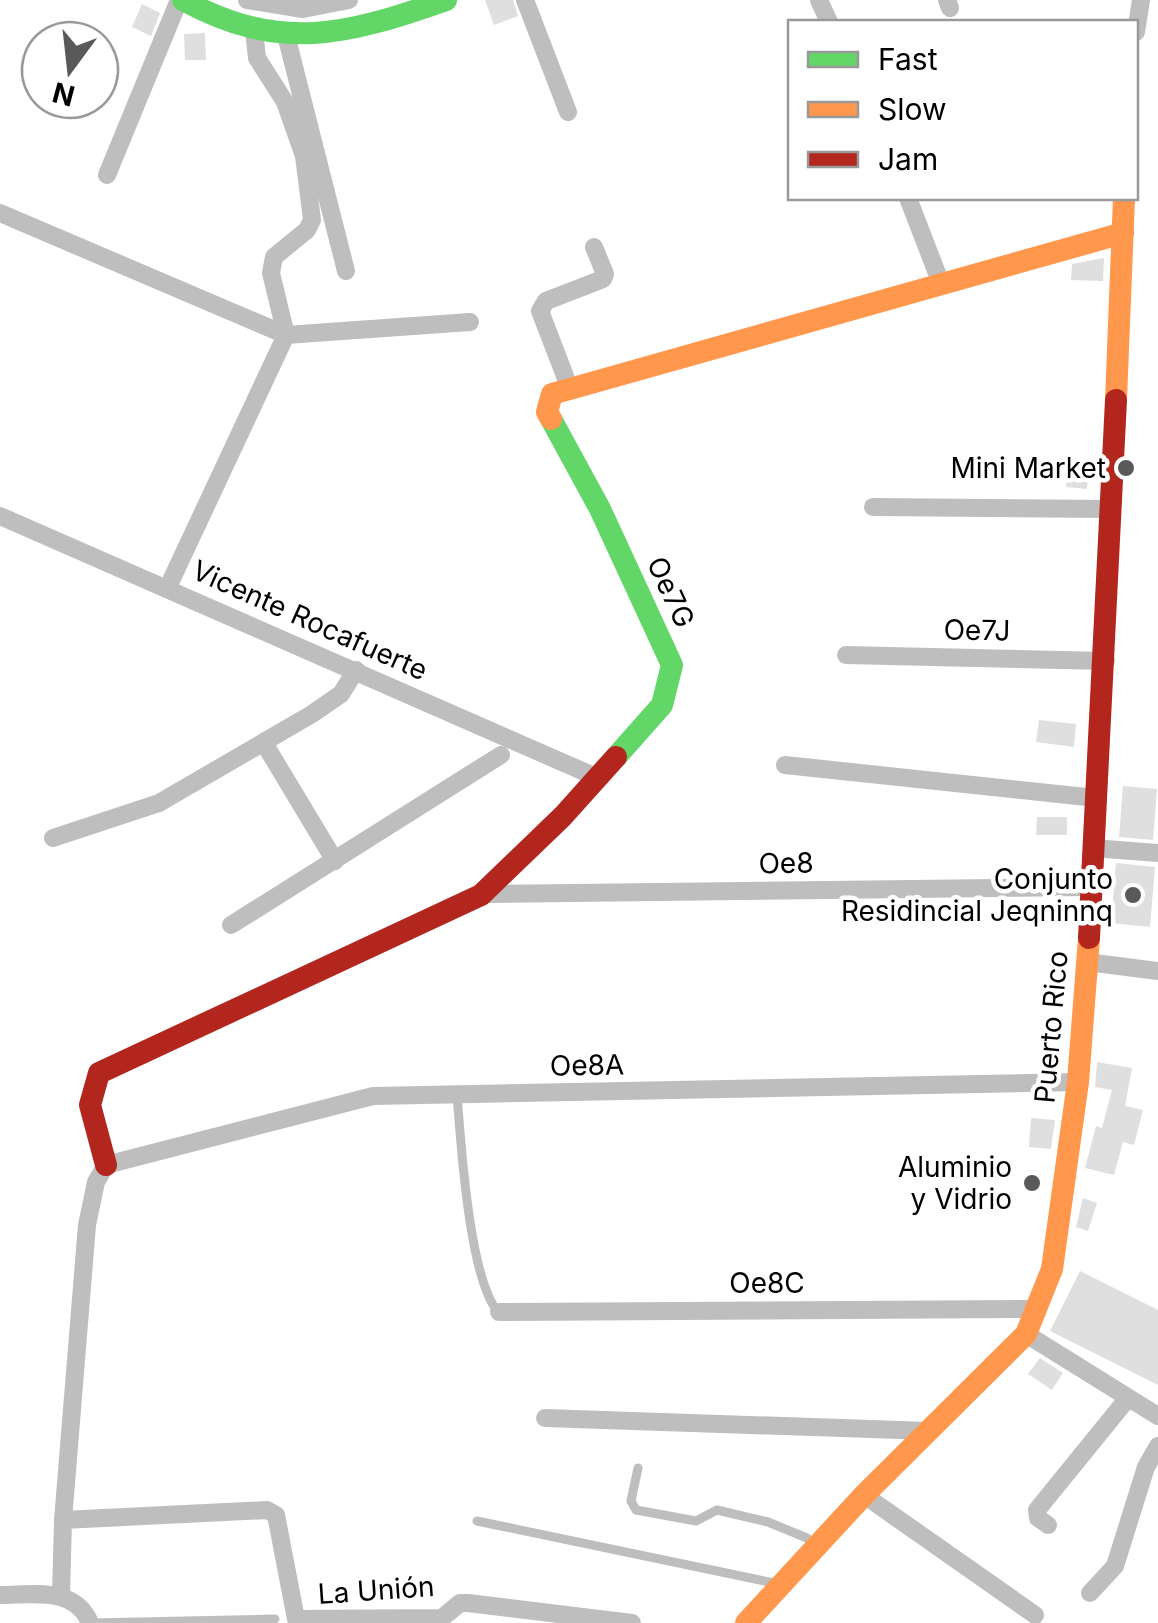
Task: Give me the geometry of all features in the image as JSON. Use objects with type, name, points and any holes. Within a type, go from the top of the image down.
[{"type":"street","points":[[107,176],[181,0],[207,16],[287,39],[383,23],[446,0]]},
{"type":"street","points":[[247,0],[303,9],[349,0]]},
{"type":"street","points":[[526,0],[568,112]]},
{"type":"street","points":[[168,587],[286,335],[272,265],[311,226],[304,156],[285,102],[257,58],[254,31]]},
{"type":"street","points":[[287,39],[346,271]]},
{"type":"street","points":[[909,200],[940,281]]},
{"type":"street","name":"Puerto Rico","points":[[746,1623],[864,1495],[1026,1334],[1052,1269],[1078,1082],[1087,962],[1106,661],[1124,200]]},
{"type":"street","points":[[0,214],[286,335],[470,322]]},
{"type":"street","points":[[594,247],[604,277],[546,301],[540,312],[570,389],[940,281],[1123,234]]},
{"type":"street","name":"Oe7G","points":[[106,1165],[90,1104],[100,1073],[481,894],[564,816],[662,704],[669,691],[672,664],[600,510],[547,412],[552,394],[570,389]]},
{"type":"street","points":[[873,506],[1110,509]]},
{"type":"street","name":"Vicente Rocafuerte","points":[[0,516],[596,777]]},
{"type":"street","name":"Oe7J","points":[[846,655],[1106,661]]},
{"type":"street","points":[[53,838],[137,813],[264,743],[336,698],[356,670]]},
{"type":"street","points":[[264,743],[335,861]]},
{"type":"street","points":[[231,925],[501,756]]},
{"type":"street","points":[[785,765],[1096,798]]},
{"type":"street","points":[[1093,848],[1158,853]]},
{"type":"street","name":"Oe8","points":[[481,894],[1092,887]]},
{"type":"street","points":[[1087,962],[1158,970]]},
{"type":"street","name":"Oe8A","points":[[106,1165],[362,1097],[1078,1082]]},
{"type":"street","points":[[60,1596],[87,1226],[96,1182],[106,1165]]},
{"type":"street","name":"Oe8C","points":[[499,1312],[1035,1309]]},
{"type":"street","points":[[1026,1334],[1158,1416]]},
{"type":"street","points":[[1048,1525],[1038,1518],[1037,1510],[1128,1398]]},
{"type":"street","points":[[545,1418],[929,1430]]},
{"type":"street","points":[[1090,1594],[1115,1566],[1146,1467],[1158,1446]]},
{"type":"street","points":[[864,1495],[1035,1616]]},
{"type":"street","name":"La Unión","points":[[63,1520],[267,1510],[276,1515],[296,1619],[442,1618],[460,1603],[468,1603],[632,1623]]},
{"type":"street","points":[[0,1595],[60,1596],[76,1602],[91,1623]]},
{"type":"lane","points":[[457,1095],[476,1241],[490,1298],[499,1312]]},
{"type":"lane","points":[[638,1468],[631,1501],[636,1510],[696,1521],[717,1510],[754,1518],[807,1538],[816,1548]]},
{"type":"lane","points":[[477,1521],[782,1585]]},
{"type":"lane","points":[[91,1623],[275,1619]]},
{"type":"building","points":[[485,0],[513,0],[518,16],[494,25]]},
{"type":"building","points":[[142,4],[160,13],[151,36],[132,27]]},
{"type":"building","points":[[205,33],[206,60],[185,60],[184,34]]},
{"type":"building","points":[[1104,258],[1103,281],[1071,280],[1072,264]]},
{"type":"building","points":[[1068,462],[1089,463],[1087,489],[1066,487]]},
{"type":"building","points":[[1039,720],[1076,724],[1074,747],[1036,742]]},
{"type":"building","name":"Conjunto Residincial Jeqninnq","points":[[1123,786],[1157,789],[1153,840],[1119,837]]},
{"type":"building","points":[[1037,817],[1067,817],[1067,835],[1036,835]]},
{"type":"building","name":"Conjunto Residincial Jeqninnq","points":[[1116,863],[1155,867],[1150,927],[1111,923]]},
{"type":"building","points":[[1097,1062],[1132,1068],[1125,1106],[1143,1110],[1134,1145],[1123,1142],[1114,1175],[1085,1168],[1096,1126],[1102,1128],[1112,1090],[1095,1087]]},
{"type":"building","points":[[1031,1118],[1055,1120],[1051,1149],[1029,1147]]},
{"type":"building","points":[[1083,1198],[1097,1203],[1088,1231],[1076,1227]]},
{"type":"building","points":[[1080,1271],[1158,1310],[1158,1385],[1050,1331]]},
{"type":"building","points":[[1040,1358],[1063,1373],[1052,1390],[1028,1374]]},
{"type":"traffic: fast","points":[[183,0],[218,17],[283,33],[345,29],[446,0]]},
{"type":"traffic: fast","points":[[551,419],[600,509],[672,665],[662,705],[616,757]]},
{"type":"traffic: slow","points":[[1116,400],[1124,200]]},
{"type":"traffic: slow","points":[[551,419],[547,412],[552,394],[1123,233]]},
{"type":"traffic: slow","points":[[746,1623],[864,1495],[1026,1334],[1052,1269],[1078,1082],[1089,938]]},
{"type":"traffic: jam","points":[[1089,938],[1116,400]]},
{"type":"traffic: jam","points":[[106,1165],[90,1105],[99,1073],[481,895],[563,816],[616,757]]},
{"type":"place","name":"Mini Market","points":[[1126,468]]},
{"type":"place","name":"Conjunto Residincial Jeqninnq","points":[[1133,895]]},
{"type":"place","name":"Aluminio y Vidrio","points":[[1032,1183]]}]
